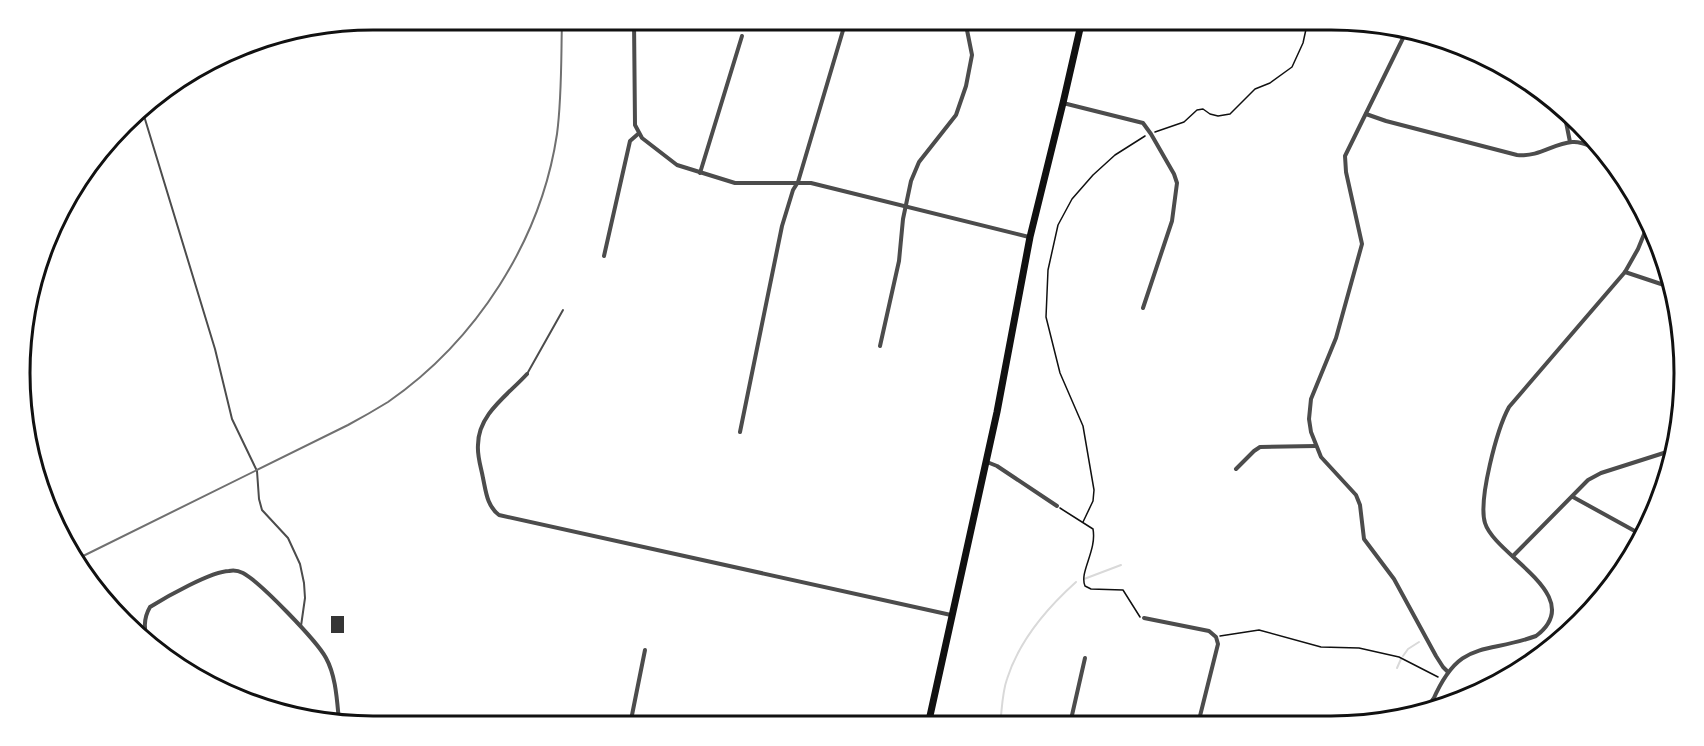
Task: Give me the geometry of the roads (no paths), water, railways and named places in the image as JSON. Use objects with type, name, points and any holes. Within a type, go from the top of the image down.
[{"type":"highway","points":[[930,716],[997,412],[1030,237],[1080,30]]},
{"type":"street","points":[[634,30],[634,117],[638,134],[677,165],[742,184],[811,183],[1030,237]]},
{"type":"street","points":[[740,432],[782,226],[793,190],[798,182],[843,30]]},
{"type":"street","points":[[880,346],[899,261],[905,206],[919,162],[960,107],[972,55],[967,30]]},
{"type":"street","points":[[700,173],[742,36]]},
{"type":"street","points":[[1403,38],[1349,147],[1345,163],[1362,244],[1336,338],[1309,408],[1311,432],[1321,457],[1356,495],[1360,505],[1364,539],[1394,579],[1436,656],[1448,672]]},
{"type":"street","points":[[1064,102],[1137,120],[1148,128],[1174,174],[1177,183],[1172,221],[1143,308]]},
{"type":"street","points":[[1366,114],[1517,155],[1538,154],[1570,142],[1588,146]]},
{"type":"street","points":[[1566,123],[1570,142]]},
{"type":"street","points":[[604,256],[630,141],[638,134]]},
{"type":"street","points":[[1433,700],[1443,679],[1464,656],[1536,636],[1547,625],[1552,609],[1547,594],[1536,579],[1496,541],[1486,528],[1482,506],[1503,417],[1517,396],[1625,273],[1644,233]]},
{"type":"street","points":[[1625,273],[1662,284]]},
{"type":"street","points":[[527,374],[492,409],[477,443],[488,502],[492,510],[499,515],[952,616]]},
{"type":"street","points":[[1236,469],[1260,447],[1316,446]]},
{"type":"street","points":[[1513,556],[1588,480],[1601,473],[1664,453]]},
{"type":"street","points":[[985,461],[997,465],[1057,506]]},
{"type":"street","points":[[1573,497],[1635,531]]},
{"type":"street","points":[[144,628],[146,614],[150,607],[218,573],[231,570],[241,572],[301,627],[327,659],[332,673],[338,714]]},
{"type":"street","points":[[1144,618],[1209,631],[1216,637],[1218,644],[1200,716]]},
{"type":"street","points":[[633,716],[645,650]]},
{"type":"street","points":[[1072,716],[1085,658]]},
{"type":"lane","points":[[144,117],[212,338],[232,419],[257,471],[262,510],[288,538],[300,564],[305,598],[301,627]]},
{"type":"lane","points":[[527,374],[563,310]]},
{"type":"waterway","points":[[1084,579],[1121,565]]},
{"type":"waterway","points":[[1001,716],[1005,684],[1026,638],[1045,614],[1076,582]]},
{"type":"waterway","points":[[1403,656],[1408,649],[1419,642]]},
{"type":"waterway","points":[[1397,668],[1401,659]]},
{"type":"railway","points":[[83,556],[363,417],[388,402],[420,377],[449,349],[476,319],[500,285],[520,250],[536,212],[549,174],[557,134],[561,91],[562,30]]}]
